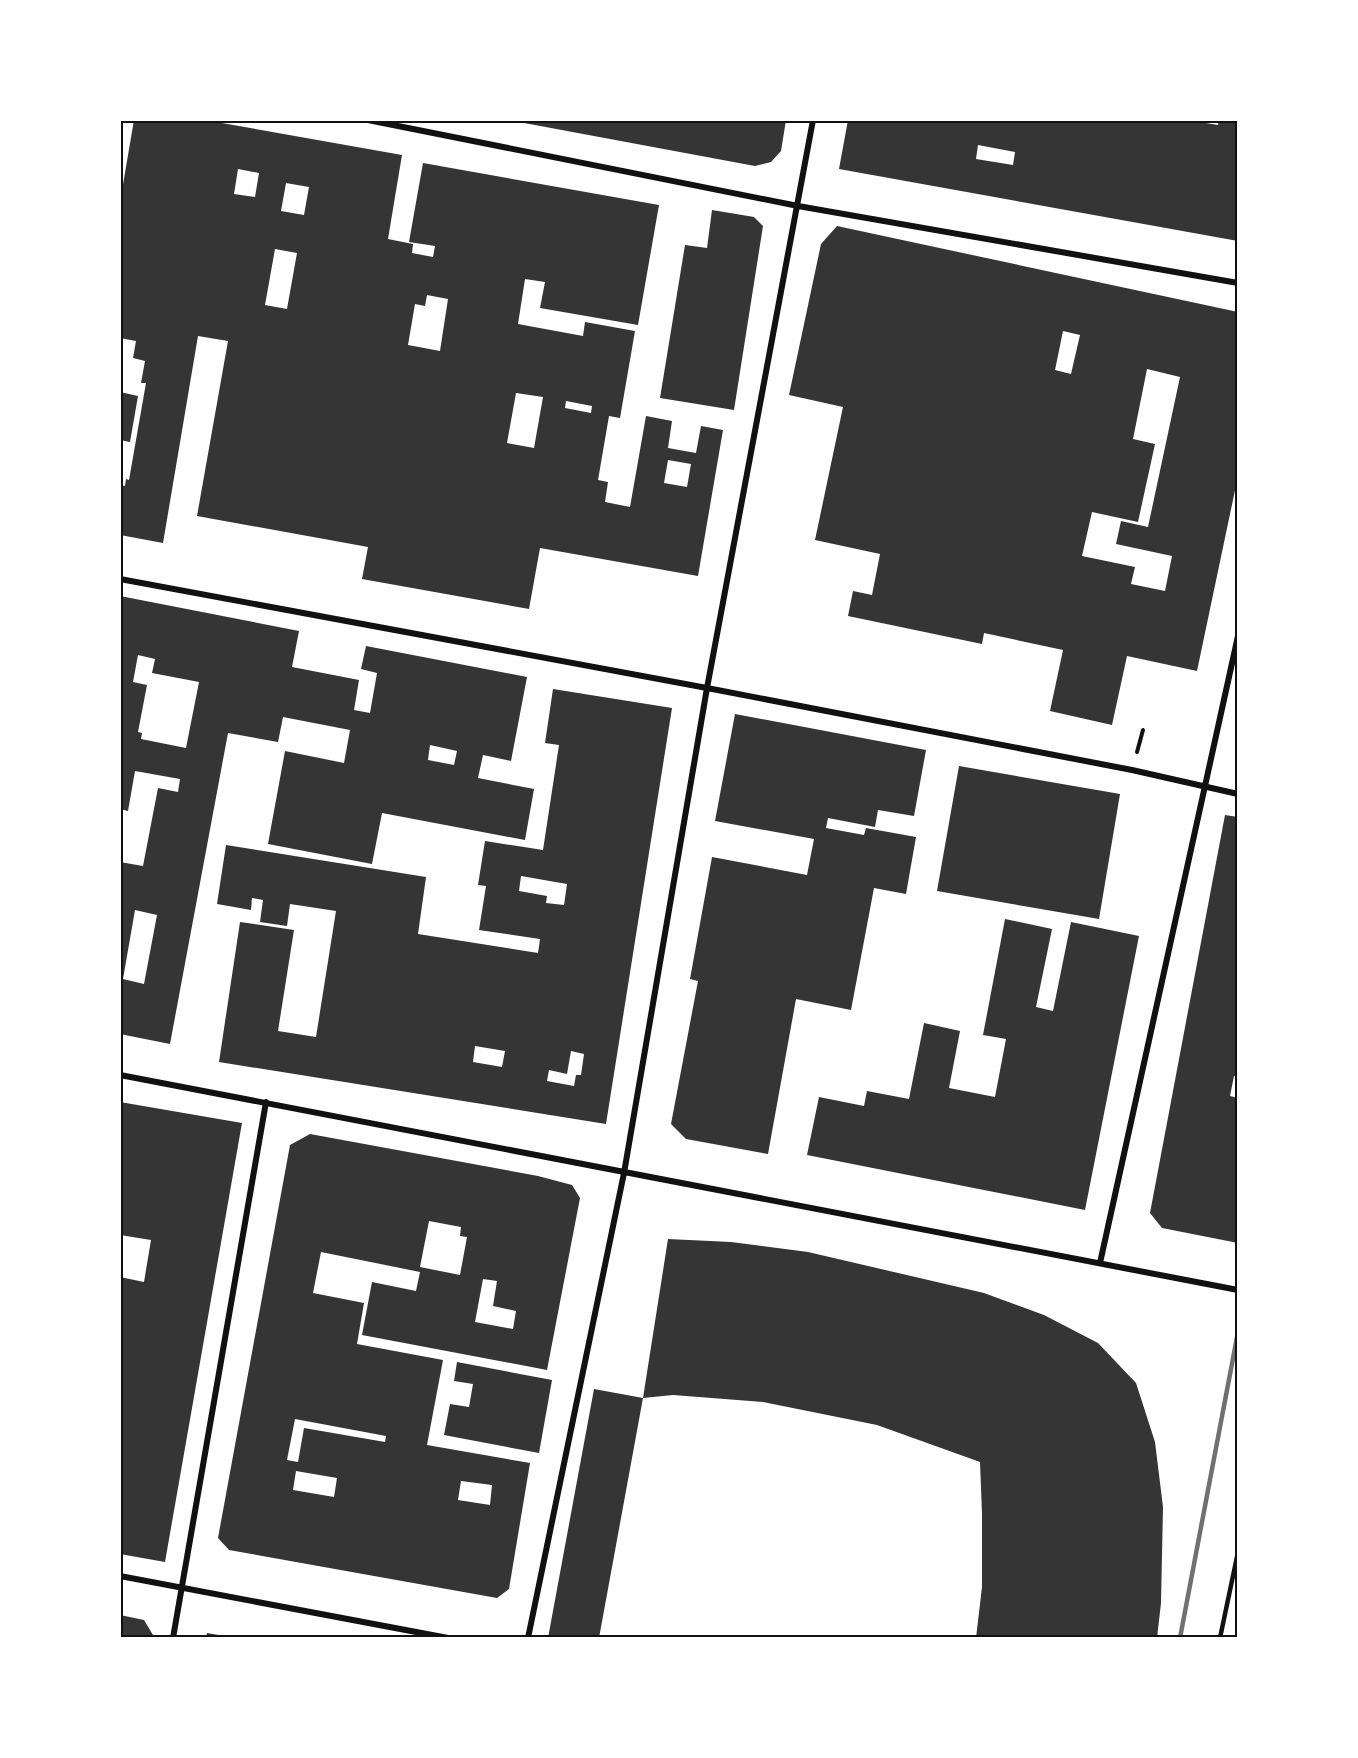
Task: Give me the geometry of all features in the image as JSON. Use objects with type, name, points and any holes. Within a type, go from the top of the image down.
[{"type":"street","points":[[368,120],[798,206],[1238,283]]},
{"type":"street","points":[[528,1638],[624,1173],[707,688],[813,120]]},
{"type":"street","points":[[120,579],[707,688],[1204,785],[1238,794]]},
{"type":"street","points":[[1100,1263],[1238,636]]},
{"type":"street","points":[[120,1075],[1238,1290]]},
{"type":"street","points":[[173,1638],[266,1102]]},
{"type":"street","points":[[120,1576],[448,1638]]},
{"type":"lane","points":[[1220,1638],[1238,1552]]},
{"type":"building","points":[[134,120],[205,120],[402,155],[388,239],[413,244],[412,253],[433,257],[435,246],[409,242],[423,163],[659,205],[638,325],[540,308],[545,282],[525,279],[518,324],[583,336],[585,322],[635,331],[620,418],[609,416],[598,480],[608,482],[605,502],[630,507],[646,416],[672,421],[668,448],[696,453],[701,426],[723,430],[698,576],[540,548],[529,609],[362,579],[368,547],[197,516],[228,341],[198,336],[163,543],[120,535],[120,485],[125,486],[126,479],[129,480],[146,383],[141,383],[145,361],[133,358],[136,341],[120,338],[120,202]],"holes":[[[238,169],[259,173],[255,197],[234,194]],[[286,183],[309,187],[304,215],[281,211]],[[275,249],[297,253],[287,309],[265,305]],[[427,295],[448,299],[440,351],[408,345],[415,304],[425,306]],[[516,393],[543,397],[534,448],[507,443]],[[566,401],[592,406],[591,413],[565,408]],[[668,460],[691,464],[687,487],[664,483]]]},
{"type":"building","points":[[508,120],[786,120],[781,151],[771,162],[755,166]]},
{"type":"building","points":[[848,120],[1188,120],[1218,125],[1219,120],[1238,120],[1238,241],[839,169]],"holes":[[[978,145],[1015,152],[1013,165],[976,159]]]},
{"type":"building","points":[[712,210],[754,217],[763,226],[734,410],[660,398],[685,245],[707,248]]},
{"type":"building","points":[[837,226],[1238,312],[1238,476],[1197,671],[1127,656],[1112,725],[1050,711],[1063,650],[984,633],[982,644],[848,616],[853,591],[872,595],[880,554],[815,540],[843,407],[789,395],[821,244]],"holes":[[[1063,331],[1080,335],[1071,374],[1055,370]],[[1147,369],[1180,377],[1148,527],[1121,521],[1116,544],[1172,556],[1165,591],[1131,584],[1135,567],[1082,556],[1092,512],[1138,522],[1155,444],[1133,439]]]},
{"type":"building","points":[[120,392],[138,396],[130,442],[120,440]]},
{"type":"building","points":[[120,596],[299,631],[292,667],[359,680],[354,710],[370,713],[377,673],[361,669],[366,646],[527,677],[511,761],[483,755],[478,778],[534,789],[525,840],[382,813],[372,864],[268,844],[285,751],[344,763],[350,730],[283,717],[278,742],[228,733],[170,1044],[120,1034],[120,862],[143,866],[158,788],[178,792],[180,779],[135,771],[128,811],[120,809]],"holes":[[[138,655],[155,659],[152,673],[199,682],[186,748],[141,739],[142,733],[138,732],[147,685],[133,682]],[[430,745],[457,751],[454,765],[428,760]],[[135,910],[157,915],[144,984],[123,979]]]},
{"type":"building","points":[[553,689],[672,708],[606,1124],[219,1062],[240,922],[294,930],[278,1031],[316,1037],[336,911],[290,904],[287,926],[260,922],[263,900],[252,898],[251,910],[217,904],[226,845],[426,877],[418,934],[538,953],[540,939],[479,930],[486,886],[478,885],[485,841],[543,850],[559,745],[545,743]],"holes":[[[521,876],[567,884],[564,905],[546,903],[547,896],[519,891]],[[475,1046],[505,1051],[502,1067],[473,1062]],[[571,1051],[584,1054],[581,1075],[576,1075],[574,1086],[547,1081],[549,1070],[567,1074]]]},
{"type":"building","points":[[735,714],[926,750],[914,816],[878,810],[875,827],[828,818],[826,828],[864,835],[866,828],[916,837],[906,894],[874,888],[851,1010],[796,999],[768,1154],[686,1139],[671,1124],[698,981],[690,979],[712,857],[807,875],[814,839],[715,821]]},
{"type":"building","points":[[959,766],[1120,794],[1099,919],[937,891]]},
{"type":"building","points":[[1225,815],[1238,817],[1238,1077],[1234,1076],[1230,1096],[1238,1098],[1238,1243],[1162,1228],[1150,1213]]},
{"type":"building","points":[[1005,919],[1052,929],[1036,1007],[1053,1011],[1071,922],[1139,936],[1085,1210],[807,1155],[819,1097],[864,1106],[867,1091],[909,1099],[924,1023],[960,1031],[949,1088],[995,1097],[1006,1039],[983,1035]]},
{"type":"building","points":[[120,1102],[242,1123],[165,1562],[120,1554],[120,1277],[144,1282],[151,1240],[120,1235]]},
{"type":"building","points":[[310,1134],[538,1176],[572,1185],[580,1198],[547,1370],[362,1335],[372,1282],[416,1291],[420,1272],[321,1252],[313,1293],[364,1303],[357,1344],[443,1360],[427,1445],[530,1463],[509,1589],[497,1598],[229,1550],[218,1538],[290,1145]],"holes":[[[429,1221],[461,1227],[460,1236],[467,1237],[460,1275],[420,1267]],[[483,1279],[497,1281],[493,1306],[516,1311],[513,1329],[475,1322]],[[295,1419],[386,1436],[385,1442],[304,1428],[298,1462],[287,1460]],[[296,1471],[337,1478],[334,1497],[293,1490]],[[461,1481],[492,1485],[490,1505],[458,1500]]]},
{"type":"building","points":[[668,1239],[731,1242],[808,1252],[984,1293],[1044,1315],[1098,1343],[1136,1383],[1155,1442],[1163,1507],[1161,1603],[1157,1638],[976,1638],[982,1587],[980,1462],[877,1425],[763,1402],[673,1395],[643,1398]]},
{"type":"building","points":[[457,1362],[552,1380],[539,1453],[444,1435],[450,1404],[469,1407],[473,1384],[454,1381]]},
{"type":"building","points":[[594,1389],[643,1398],[599,1638],[548,1638]]},
{"type":"building","points":[[120,1615],[144,1620],[153,1635],[152,1638],[120,1638]]},
{"type":"building","points":[[207,1633],[230,1637],[230,1638],[206,1638]]},
{"type":"railway","points":[[1180,1638],[1238,1332]]}]
